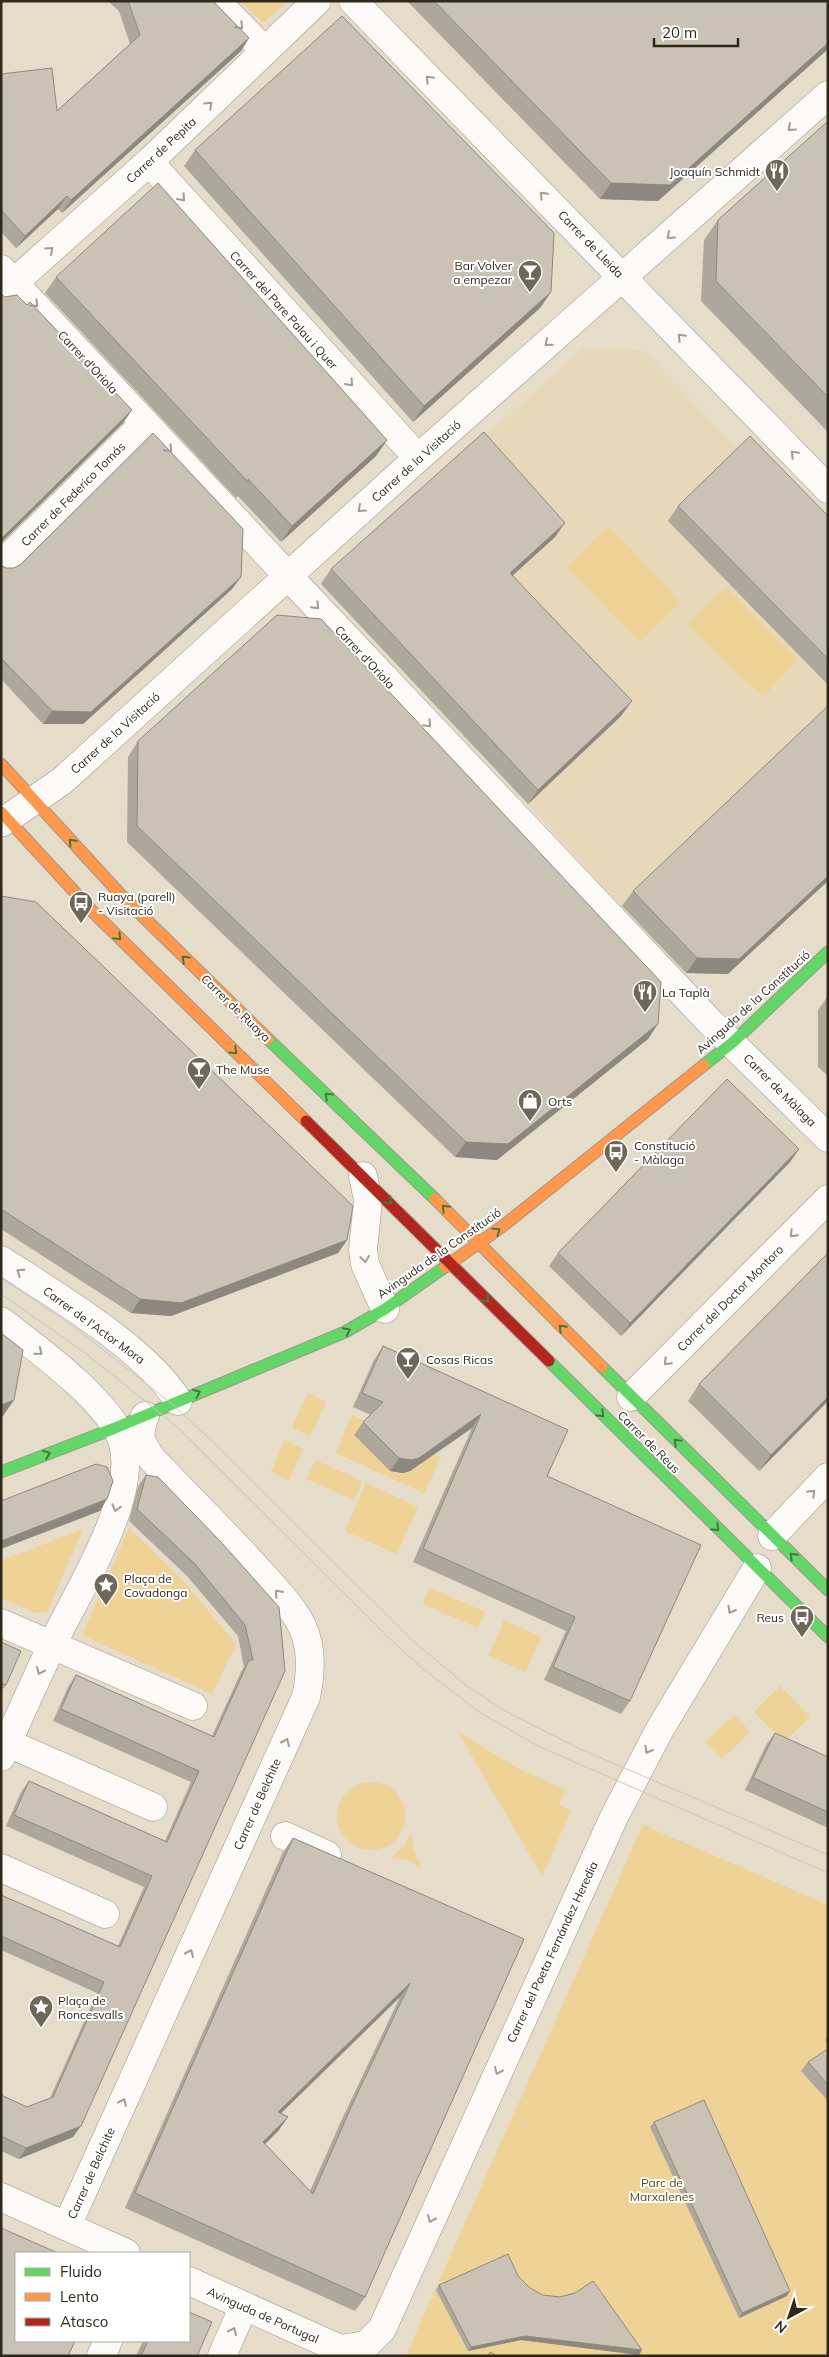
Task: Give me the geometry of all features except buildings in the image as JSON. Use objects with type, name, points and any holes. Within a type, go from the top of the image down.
[{"type":"street","points":[[216,1],[265,51]]},
{"type":"street","name":"Carrer de Pepita","points":[[6,282],[149,162],[317,1]]},
{"type":"street","name":"Carrer de Lleida","points":[[353,1],[828,489]]},
{"type":"street","name":"Carrer de la Visitació","points":[[3,818],[34,801],[62,781],[418,458],[828,95]]},
{"type":"street","name":"Carrer del Pare Palau i Quer","points":[[149,162],[418,458]]},
{"type":"street","name":"Carrer d'Oriola","points":[[6,282],[145,422],[288,576],[705,1017],[732,1043]]},
{"type":"street","name":"Carrer de Federico Tomás","points":[[1,565],[145,422]]},
{"type":"street","name":"Carrer de Ruaya","points":[[1,764],[167,942],[479,1243]]},
{"type":"street","points":[[3,818],[128,948],[452,1264]]},
{"type":"street","name":"Avinguda de la Constitució","points":[[1,1472],[145,1416],[345,1332],[385,1309],[452,1264],[732,1043],[828,952]]},
{"type":"street","name":"Carrer de Màlaga","points":[[732,1043],[828,1138]]},
{"type":"street","points":[[363,1176],[368,1200],[363,1250],[365,1264],[385,1309]]},
{"type":"street","name":"Carrer del Doctor Montoro","points":[[631,1397],[828,1199]]},
{"type":"street","name":"Carrer de Reus","points":[[479,1243],[631,1397],[828,1590]]},
{"type":"street","name":"Carrer de l'Actor Mora","points":[[1,1260],[108,1332],[138,1356],[171,1389],[178,1401]]},
{"type":"street","name":"Carrer de Reus","points":[[452,1264],[828,1637]]},
{"type":"street","points":[[1,1321],[98,1403],[123,1441],[124,1472],[110,1528],[3,1746],[152,1807]]},
{"type":"street","name":"Carrer de Belchite","points":[[67,2226],[306,1697],[311,1674],[309,1652],[302,1627],[288,1605],[248,1558],[152,1459],[140,1441],[140,1430],[145,1416]]},
{"type":"street","points":[[124,1472],[136,1458],[144,1456],[152,1459]]},
{"type":"street","points":[[772,1536],[828,1476]]},
{"type":"street","name":"Carrer del Poeta Fernández Heredia","points":[[366,2345],[382,2329],[535,1988],[636,1773],[757,1568]]},
{"type":"street","points":[[1,1623],[193,1706]]},
{"type":"street","points":[[285,1836],[348,1864]]},
{"type":"street","points":[[1,1868],[105,1914]]},
{"type":"street","points":[[1,2197],[124,2252]]},
{"type":"street","name":"Avinguda de Portugal","points":[[190,2281],[340,2349],[366,2345]]},
{"type":"street","points":[[222,2356],[244,2306]]},
{"type":"street","points":[[101,2356],[108,2342]]},
{"type":"shaded area","points":[[583,348],[643,350],[740,451],[668,521],[814,671],[828,681],[828,711],[622,906],[528,804],[621,716],[500,587],[474,446]]},
{"type":"green space","points":[[240,1],[288,1],[263,23]]},
{"type":"green space","points":[[609,526],[681,603],[639,642],[567,566]]},
{"type":"green space","points":[[726,587],[799,660],[763,697],[688,625]]},
{"type":"green space","points":[[310,1394],[326,1402],[310,1436],[292,1428],[306,1396]]},
{"type":"green space","points":[[352,1415],[441,1457],[424,1493],[336,1453]],"holes":[[[354,1435],[403,1473],[390,1471]]]},
{"type":"green space","points":[[285,1440],[303,1449],[289,1480],[271,1472]]},
{"type":"green space","points":[[315,1460],[362,1481],[354,1500],[307,1479]]},
{"type":"green space","points":[[366,1483],[418,1507],[397,1554],[345,1531]]},
{"type":"green space","points":[[129,1528],[185,1583],[236,1644],[212,1694],[84,1636],[83,1633]]},
{"type":"green space","points":[[83,1529],[47,1612],[36,1613],[1,1598],[1,1561]]},
{"type":"green space","points":[[430,1588],[485,1612],[478,1628],[423,1604]]},
{"type":"green space","points":[[504,1620],[541,1637],[526,1672],[489,1656]]},
{"type":"green space","points":[[780,1686],[810,1717],[784,1742],[754,1712]]},
{"type":"green space","points":[[734,1715],[750,1732],[722,1759],[705,1742]]},
{"type":"green space","points":[[458,1732],[517,1768],[565,1790],[559,1805],[571,1811],[542,1876]]},
{"type":"green space","points":[[371,1782],[384,1785],[395,1792],[402,1803],[405,1816],[402,1829],[395,1840],[384,1847],[371,1850],[358,1847],[347,1840],[340,1829],[337,1816],[340,1803],[347,1792],[358,1785]]},
{"type":"green space","name":"Parc de Marxalenes","points":[[643,1825],[828,1905],[828,2356],[406,2355]]},
{"type":"green space","points":[[412,1832],[413,1848],[421,1868],[410,1860],[391,1858],[405,1845]]},
{"type":"tram line","points":[[1,1278],[73,1326],[172,1404],[216,1445],[412,1640],[463,1683],[505,1711],[580,1749],[828,1855]]},
{"type":"tram line","points":[[1,1294],[88,1355],[176,1426],[391,1640],[421,1667],[479,1712],[538,1746],[828,1873]]},
{"type":"traffic: fast","points":[[704,1065],[732,1043],[828,952]]},
{"type":"traffic: fast","points":[[268,1039],[435,1199]]},
{"type":"traffic: fast","points":[[1,1472],[115,1428],[345,1332],[385,1309],[445,1267]]},
{"type":"traffic: fast","points":[[549,1361],[828,1637]]},
{"type":"traffic: fast","points":[[602,1367],[828,1590]]},
{"type":"traffic: slow","points":[[1,764],[121,895],[268,1039]]},
{"type":"traffic: slow","points":[[1,812],[95,914],[306,1121]]},
{"type":"traffic: slow","points":[[445,1267],[503,1226],[704,1065]]},
{"type":"traffic: slow","points":[[435,1199],[602,1367]]},
{"type":"traffic: jam","points":[[306,1121],[549,1361]]},
{"type":"place","name":"Joaquín Schmidt","points":[[777,192]]},
{"type":"place","name":"Bar Volver a empezar","points":[[530,293]]},
{"type":"place","name":"Ruaya (parell) - Visitació","points":[[81,924]]},
{"type":"place","name":"La Taplà","points":[[645,1013]]},
{"type":"place","name":"The Muse","points":[[199,1090]]},
{"type":"place","name":"Orts","points":[[530,1122]]},
{"type":"place","name":"Constitució - Màlaga","points":[[616,1173]]},
{"type":"place","name":"Cosas Ricas","points":[[408,1380]]},
{"type":"place","name":"Plaça de Covadonga","points":[[106,1606]]},
{"type":"place","name":"Reus","points":[[802,1638]]},
{"type":"place","name":"Plaça de Roncesvalls","points":[[41,2028]]}]
